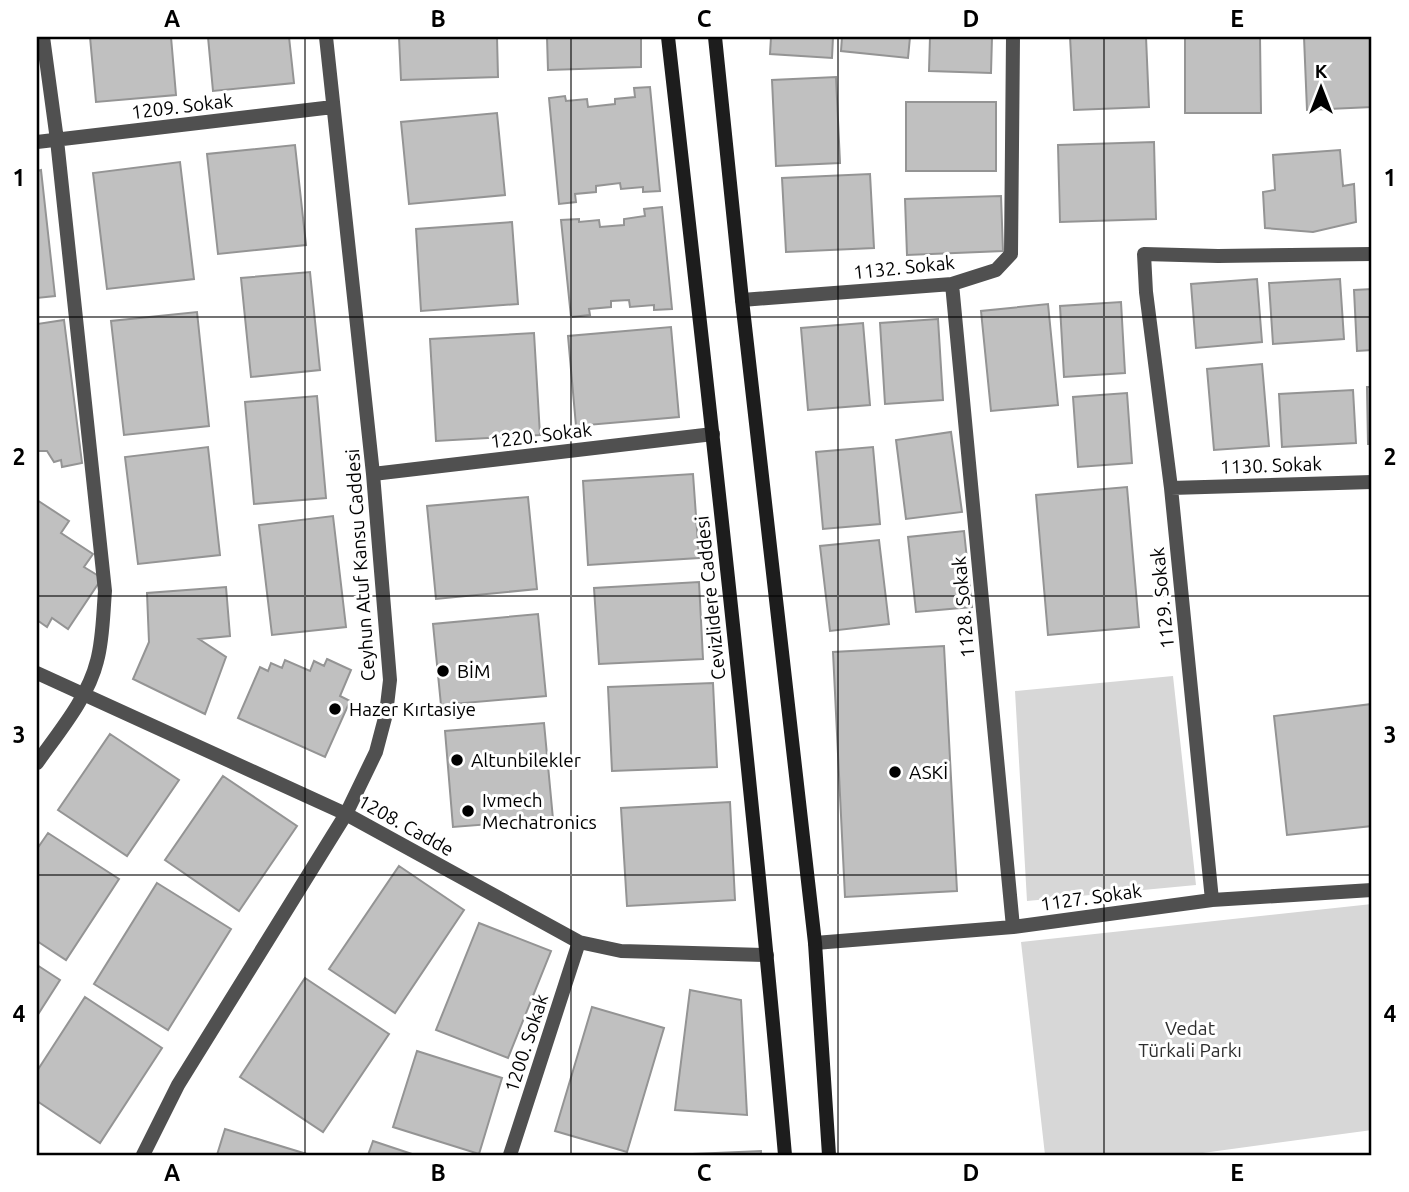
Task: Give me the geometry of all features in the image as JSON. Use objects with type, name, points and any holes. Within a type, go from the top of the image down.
[{"type":"main road","name":"Cevizlidere Caddesi","points":[[668,37],[713,434],[785,1155]]},
{"type":"main road","points":[[715,37],[815,943],[829,1155]]},
{"type":"street","points":[[37,764],[83,695],[97,663],[105,592],[57,140],[43,37]]},
{"type":"street","name":"Ceyhun Atuf Kansu Caddesi","points":[[144,1155],[178,1085],[346,814],[376,752],[386,714],[390,680],[373,474],[326,37]]},
{"type":"street","name":"1132. Sokak","points":[[742,300],[952,284],[996,270],[1011,254],[1013,37]]},
{"type":"street","name":"1209. Sokak","points":[[37,142],[333,107]]},
{"type":"street","name":"1129. Sokak","points":[[1212,900],[1171,488],[1146,292],[1144,254],[1372,254]]},
{"type":"street","name":"1128. Sokak","points":[[952,284],[1013,927]]},
{"type":"street","name":"1220. Sokak","points":[[373,474],[713,434]]},
{"type":"street","name":"1130. Sokak","points":[[1171,488],[1372,482]]},
{"type":"street","name":"1208. Cadde","points":[[37,673],[346,814],[579,942],[621,951],[767,955]]},
{"type":"street","name":"1127. Sokak","points":[[815,943],[1013,927],[1212,900],[1372,890]]},
{"type":"street","name":"1200. Sokak","points":[[510,1155],[579,942]]},
{"type":"green space","points":[[1173,676],[1196,885],[1027,901],[1015,691]]},
{"type":"green space","name":"Vedat Türkali Parkı","points":[[1372,904],[1372,1130],[1188,1155],[1045,1155],[1021,942]]},
{"type":"building","points":[[90,37],[171,37],[176,95],[96,102]]},
{"type":"building","points":[[208,37],[289,37],[294,83],[213,91]]},
{"type":"building","points":[[399,37],[497,37],[498,77],[401,80]]},
{"type":"building","points":[[547,37],[641,37],[641,67],[548,70]]},
{"type":"building","points":[[771,37],[833,37],[832,58],[770,54]]},
{"type":"building","points":[[842,37],[910,37],[908,58],[841,51]]},
{"type":"building","points":[[930,37],[992,37],[991,73],[929,71]]},
{"type":"building","points":[[1070,37],[1146,37],[1149,107],[1074,110]]},
{"type":"building","points":[[1185,37],[1260,37],[1261,113],[1185,113]]},
{"type":"building","points":[[1304,37],[1371,37],[1372,107],[1307,110]]},
{"type":"building","points":[[836,77],[840,163],[776,166],[772,80]]},
{"type":"building","points":[[650,87],[660,191],[643,192],[643,187],[621,189],[620,183],[596,186],[596,192],[575,194],[576,202],[559,204],[549,98],[565,96],[566,101],[587,99],[588,107],[615,104],[615,99],[635,97],[634,88]]},
{"type":"building","points":[[906,102],[996,102],[996,171],[906,171]]},
{"type":"building","points":[[497,113],[505,195],[409,204],[401,122]]},
{"type":"building","points":[[1154,142],[1156,219],[1060,222],[1058,145]]},
{"type":"building","points":[[295,145],[306,245],[218,254],[207,154]]},
{"type":"building","points":[[1340,150],[1343,186],[1354,184],[1356,222],[1313,232],[1265,228],[1263,192],[1275,190],[1273,155]]},
{"type":"building","points":[[180,162],[194,279],[107,289],[93,173]]},
{"type":"building","points":[[41,170],[55,296],[37,298],[37,171]]},
{"type":"building","points":[[870,174],[874,248],[786,252],[782,178]]},
{"type":"building","points":[[1001,196],[1003,251],[907,255],[905,199]]},
{"type":"building","points":[[662,207],[672,309],[654,310],[654,305],[630,307],[629,300],[611,301],[611,307],[589,309],[590,315],[571,317],[561,220],[599,220],[600,227],[624,225],[624,219],[645,216],[644,209]]},
{"type":"building","points":[[512,222],[518,304],[421,311],[416,229]]},
{"type":"building","points":[[310,272],[320,370],[251,377],[241,278]]},
{"type":"building","points":[[1257,279],[1262,342],[1196,348],[1191,284]]},
{"type":"building","points":[[1340,279],[1344,339],[1273,344],[1269,283]]},
{"type":"building","points":[[1372,289],[1372,350],[1357,351],[1354,290]]},
{"type":"building","points":[[1121,302],[1125,373],[1064,377],[1060,306]]},
{"type":"building","points":[[1048,304],[1058,405],[991,411],[981,311]]},
{"type":"building","points":[[197,312],[209,426],[124,435],[111,321]]},
{"type":"building","points":[[938,319],[943,400],[885,404],[880,323]]},
{"type":"building","points":[[64,320],[82,463],[62,467],[61,460],[54,462],[47,451],[38,451],[37,324]]},
{"type":"building","points":[[863,323],[870,405],[808,410],[801,328]]},
{"type":"building","points":[[671,327],[679,417],[576,426],[568,336]]},
{"type":"building","points":[[534,333],[540,435],[436,441],[430,339]]},
{"type":"building","points":[[1262,364],[1269,446],[1214,450],[1207,369]]},
{"type":"building","points":[[1367,387],[1372,387],[1372,444],[1368,444]]},
{"type":"building","points":[[1353,390],[1356,443],[1282,447],[1279,394]]},
{"type":"building","points":[[1127,393],[1132,463],[1078,467],[1073,397]]},
{"type":"building","points":[[317,396],[326,498],[254,504],[245,402]]},
{"type":"building","points":[[951,432],[962,512],[906,519],[896,440]]},
{"type":"building","points":[[208,447],[220,555],[138,564],[125,457]]},
{"type":"building","points":[[873,447],[880,524],[823,529],[816,452]]},
{"type":"building","points":[[693,474],[699,558],[588,565],[583,481]]},
{"type":"building","points":[[1127,487],[1139,627],[1048,635],[1036,495]]},
{"type":"building","points":[[528,497],[537,589],[436,599],[427,506]]},
{"type":"building","points":[[37,500],[69,521],[61,533],[93,554],[84,567],[102,578],[68,629],[52,618],[47,627],[37,620]]},
{"type":"building","points":[[333,516],[346,627],[272,635],[259,525]]},
{"type":"building","points":[[964,531],[972,607],[916,612],[908,537]]},
{"type":"building","points":[[879,540],[889,624],[830,631],[820,546]]},
{"type":"building","points":[[699,582],[703,659],[599,664],[594,588]]},
{"type":"building","points":[[226,587],[230,636],[199,639],[226,657],[205,714],[133,679],[149,642],[147,593]]},
{"type":"building","points":[[538,614],[546,696],[441,705],[433,624]]},
{"type":"building","name":"ASKİ","points":[[944,646],[957,891],[845,897],[833,652]]},
{"type":"building","points":[[327,659],[351,670],[340,696],[350,701],[325,757],[238,718],[260,667],[268,671],[271,663],[282,668],[285,660],[310,671],[314,661],[324,666]]},
{"type":"building","points":[[713,683],[717,767],[612,771],[608,687]]},
{"type":"building","points":[[1372,704],[1372,826],[1287,835],[1274,716]]},
{"type":"building","points":[[544,723],[553,819],[453,827],[445,731]]},
{"type":"building","points":[[110,734],[179,780],[127,856],[58,810]]},
{"type":"building","points":[[223,776],[297,826],[239,911],[165,860]]},
{"type":"building","points":[[730,802],[735,900],[627,906],[621,808]]},
{"type":"building","points":[[48,833],[119,879],[66,960],[37,941],[37,849]]},
{"type":"building","points":[[399,866],[464,910],[395,1013],[329,969]]},
{"type":"building","points":[[157,883],[231,929],[168,1030],[94,984]]},
{"type":"building","points":[[479,923],[551,951],[508,1058],[436,1030]]},
{"type":"building","points":[[37,965],[60,980],[37,1016]]},
{"type":"building","points":[[305,978],[389,1034],[323,1132],[240,1077]]},
{"type":"building","points":[[690,990],[741,1000],[747,1115],[675,1110]]},
{"type":"building","points":[[85,997],[162,1048],[100,1143],[37,1101],[37,1071]]},
{"type":"building","points":[[592,1007],[664,1028],[627,1152],[555,1131]]},
{"type":"building","points":[[417,1051],[502,1078],[479,1154],[393,1127]]},
{"type":"building","points":[[225,1129],[310,1155],[217,1155]]},
{"type":"building","points":[[373,1141],[415,1155],[368,1155]]},
{"type":"building","points":[[761,1151],[761,1155],[669,1155]]},
{"type":"place","name":"BİM","points":[[443,671]]},
{"type":"place","name":"Hazer Kırtasiye","points":[[335,709]]},
{"type":"place","name":"Altunbilekler","points":[[457,760]]},
{"type":"place","name":"ASKİ","points":[[895,772]]},
{"type":"place","name":"Ivmech Mechatronics","points":[[468,811]]}]
